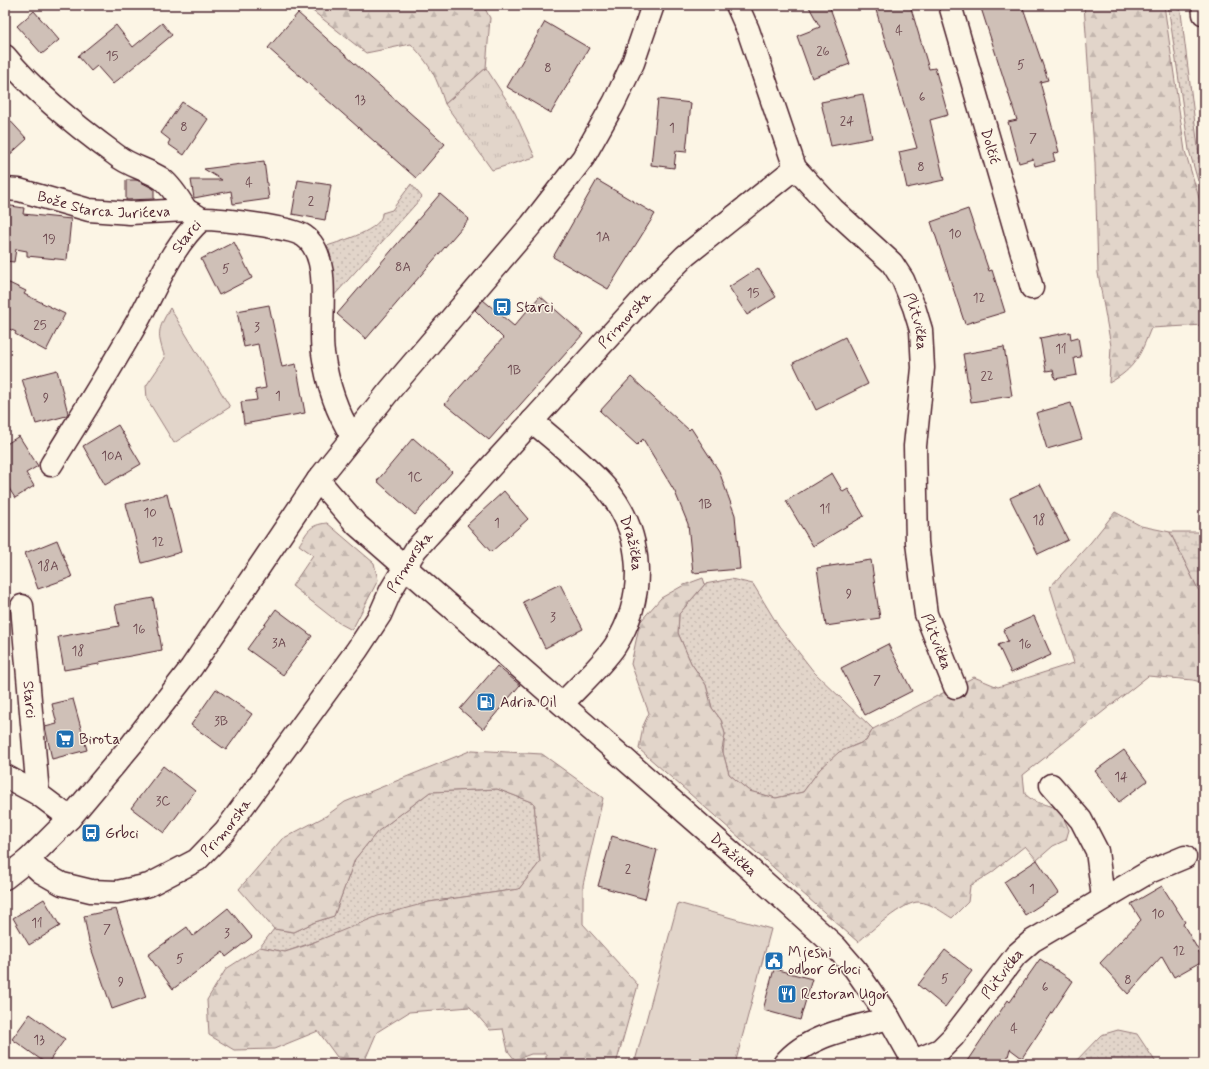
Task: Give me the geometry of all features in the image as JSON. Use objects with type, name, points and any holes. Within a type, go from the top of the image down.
[{"type":"main road","points":[[5,878],[28,860],[70,818],[132,744],[191,668],[318,480],[352,436],[521,237],[583,158],[614,103],[633,63],[653,5]]},
{"type":"main road","name":"Plitvička","points":[[737,5],[748,30],[795,168],[834,209],[892,263],[903,280],[914,307],[921,330],[923,368],[916,446],[917,542],[920,576],[926,614],[955,687]]},
{"type":"main road","name":"Dolčić","points":[[950,5],[1032,288]]},
{"type":"main road","points":[[1203,5],[1204,14]]},
{"type":"main road","name":"Starci","points":[[5,56],[20,74],[53,105],[111,152],[163,180],[194,215],[298,233],[310,242],[320,262],[322,282],[321,334],[327,377],[337,409],[352,436]]},
{"type":"main road","name":"Primorska","points":[[28,860],[41,872],[62,884],[91,891],[117,892],[149,885],[197,860],[225,831],[357,650],[380,614],[404,566],[416,548],[685,256],[795,168]]},
{"type":"main road","name":"Bože Starca Jurićeva","points":[[5,189],[19,190],[89,210],[194,215]]},
{"type":"main road","name":"Starci","points":[[51,465],[108,373],[174,253],[191,229],[194,215]]},
{"type":"main road","name":"Dražička","points":[[532,421],[605,488],[617,504],[632,536],[638,565],[635,598],[628,619],[614,646],[562,704]]},
{"type":"main road","name":"Dražička","points":[[318,480],[357,525],[835,946],[855,969],[889,1018],[914,1063]]},
{"type":"main road","name":"Starci","points":[[22,606],[38,794]]},
{"type":"main road","points":[[5,776],[38,794],[70,818]]},
{"type":"main road","points":[[1051,785],[1081,820],[1097,851],[1103,898]]},
{"type":"main road","name":"Plitvička","points":[[914,1063],[940,1050],[953,1037],[1016,955],[1032,941],[1149,872],[1185,857]]},
{"type":"main road","points":[[784,1064],[790,1056],[817,1040],[837,1032],[889,1018]]},
{"type":"green space","points":[[305,5],[483,5],[490,18],[486,68],[445,104],[439,86],[432,72],[411,44],[366,53]]},
{"type":"green space","points":[[1084,5],[1164,5],[1185,151],[1203,211],[1204,226],[1204,325],[1151,328],[1144,346],[1136,360],[1125,372],[1109,383],[1111,346],[1098,273],[1095,163]]},
{"type":"green space","points":[[1168,5],[1180,5],[1202,179],[1198,181],[1189,150]]},
{"type":"green space","points":[[486,68],[515,113],[535,157],[492,170],[445,104]]},
{"type":"green space","points":[[411,184],[422,197],[331,299],[332,278],[327,246],[351,238],[369,230],[376,225],[382,213],[392,210]]},
{"type":"green space","points":[[170,308],[230,407],[174,443],[147,399],[146,386],[165,358],[160,332]]},
{"type":"green space","points":[[1115,512],[1141,526],[1170,532],[1199,591],[1199,634],[1204,639],[1204,683],[1193,680],[1148,676],[1023,775],[1025,794],[1029,798],[1060,810],[1069,830],[1066,840],[1053,846],[1037,860],[1025,846],[991,873],[970,886],[968,902],[952,918],[928,904],[919,902],[913,903],[905,906],[887,918],[858,942],[639,749],[643,726],[649,713],[631,664],[640,622],[661,598],[684,585],[703,578],[705,584],[679,614],[678,633],[691,663],[706,685],[712,708],[721,720],[725,734],[722,749],[729,774],[749,791],[776,798],[803,792],[820,769],[839,752],[866,741],[873,729],[974,677],[998,687],[1074,663],[1050,587],[1091,542]]},
{"type":"green space","points":[[327,523],[374,563],[378,580],[352,630],[339,623],[292,586],[313,555],[299,545],[307,532],[313,527]]},
{"type":"green space","points":[[1170,532],[1204,532],[1204,639],[1199,634],[1199,591]]},
{"type":"green space","points":[[731,579],[753,584],[779,627],[814,672],[873,729],[866,741],[853,746],[820,769],[803,792],[776,798],[749,791],[729,774],[723,753],[725,734],[721,720],[712,708],[706,685],[691,663],[678,633],[679,614],[705,584]]},
{"type":"green space","points":[[472,750],[542,754],[603,798],[583,885],[583,924],[638,985],[616,1064],[546,1064],[546,1054],[531,1054],[515,1060],[508,1051],[503,1029],[490,1030],[470,1007],[409,1012],[377,1032],[365,1060],[337,1057],[318,1031],[274,1049],[234,1050],[209,1035],[207,1000],[226,969],[260,947],[285,952],[307,945],[378,916],[429,902],[519,889],[540,862],[534,803],[497,789],[430,792],[377,832],[355,859],[334,916],[315,922],[294,932],[274,929],[239,889],[282,839],[326,816],[345,802]]},
{"type":"green space","points":[[497,789],[534,803],[540,862],[519,889],[429,902],[285,952],[260,947],[274,929],[294,932],[315,922],[334,916],[355,859],[377,832],[430,792]]},
{"type":"green space","points":[[678,903],[771,929],[735,1064],[647,1064],[635,1061]]},
{"type":"green space","points":[[1118,1030],[1137,1034],[1157,1064],[1073,1064],[1101,1035]]},
{"type":"building","points":[[808,5],[829,5],[850,64],[812,78],[797,36],[820,27]]},
{"type":"building","points":[[893,5],[910,5],[929,69],[935,68],[948,115],[930,120],[944,180],[907,188],[899,152],[917,148],[876,10]]},
{"type":"building","points":[[980,5],[1022,5],[1048,80],[1040,82],[1059,152],[1053,154],[1055,161],[1035,166],[1033,159],[1019,163],[1008,122],[1017,120]]},
{"type":"building","points":[[34,11],[59,40],[42,54],[17,26]]},
{"type":"building","points":[[298,13],[445,144],[416,178],[268,48]]},
{"type":"building","points":[[545,22],[589,48],[551,113],[507,87]]},
{"type":"building","points":[[162,23],[172,35],[113,84],[97,66],[91,71],[78,56],[116,25],[133,47]]},
{"type":"building","points":[[863,94],[872,138],[831,146],[821,102]]},
{"type":"building","points":[[658,99],[691,103],[686,152],[676,151],[674,168],[651,165]]},
{"type":"building","points":[[182,102],[208,119],[184,155],[168,144],[170,140],[161,133]]},
{"type":"building","points":[[5,115],[27,139],[5,159]]},
{"type":"building","points":[[264,161],[269,199],[233,204],[231,191],[194,198],[191,180],[222,180],[204,169]]},
{"type":"building","points":[[126,180],[137,180],[154,189],[154,199],[126,200]]},
{"type":"building","points":[[298,180],[331,185],[325,220],[292,214]]},
{"type":"building","points":[[597,180],[655,214],[608,289],[553,257]]},
{"type":"building","points":[[440,194],[469,219],[366,339],[337,314]]},
{"type":"building","points":[[5,205],[24,208],[23,214],[71,219],[67,260],[27,256],[27,251],[16,249],[14,262],[5,261]]},
{"type":"building","points":[[968,209],[989,271],[992,270],[1005,312],[965,324],[931,222]]},
{"type":"building","points":[[234,242],[252,278],[219,295],[201,259]]},
{"type":"building","points":[[758,268],[776,297],[747,315],[729,287]]},
{"type":"building","points":[[5,281],[26,291],[24,294],[65,314],[46,351],[15,334],[16,332],[5,327]]},
{"type":"building","points":[[540,296],[583,334],[489,440],[445,404],[503,338],[475,310],[483,300],[514,326]]},
{"type":"building","points":[[269,305],[282,367],[296,364],[305,413],[244,424],[241,402],[257,400],[255,390],[266,388],[258,344],[244,347],[237,311]]},
{"type":"building","points":[[1070,332],[1071,339],[1078,337],[1081,357],[1074,358],[1077,375],[1055,379],[1053,370],[1046,371],[1040,338]]},
{"type":"building","points":[[845,337],[868,384],[816,410],[793,363]]},
{"type":"building","points":[[1004,347],[1012,396],[971,402],[963,354]]},
{"type":"building","points":[[57,370],[68,413],[66,416],[36,424],[22,379]]},
{"type":"building","points":[[631,377],[689,430],[691,428],[719,471],[735,515],[740,569],[693,573],[688,524],[675,492],[643,439],[637,445],[600,411]]},
{"type":"building","points":[[1071,403],[1082,439],[1047,449],[1036,413]]},
{"type":"building","points":[[118,425],[141,464],[105,485],[83,446]]},
{"type":"building","points":[[19,436],[38,466],[26,473],[34,486],[15,498],[5,482],[5,445]]},
{"type":"building","points":[[413,438],[452,472],[415,515],[377,481]]},
{"type":"building","points":[[832,473],[843,492],[848,489],[864,516],[813,546],[786,501]]},
{"type":"building","points":[[1040,484],[1068,540],[1038,554],[1010,498]]},
{"type":"building","points":[[504,491],[528,519],[491,552],[467,525]]},
{"type":"building","points":[[167,494],[181,552],[142,563],[126,504]]},
{"type":"building","points":[[57,540],[72,577],[38,589],[25,553]]},
{"type":"building","points":[[871,560],[880,618],[826,626],[817,568]]},
{"type":"building","points":[[560,584],[583,629],[545,648],[523,602]]},
{"type":"building","points":[[153,598],[162,650],[64,670],[58,637],[119,626],[115,605]]},
{"type":"building","points":[[276,609],[312,636],[283,675],[247,649]]},
{"type":"building","points":[[1034,616],[1051,655],[1011,673],[998,645],[1008,641],[1003,630]]},
{"type":"building","points":[[888,644],[912,691],[865,715],[841,668]]},
{"type":"building","name":"Adria Oil","points":[[497,666],[520,685],[483,729],[460,709]]},
{"type":"building","points":[[216,689],[252,714],[226,750],[191,725]]},
{"type":"building","name":"Birota","points":[[73,699],[87,750],[52,759],[45,727],[57,724],[52,704]]},
{"type":"building","points":[[1124,750],[1147,781],[1119,802],[1095,771]]},
{"type":"building","points":[[163,766],[195,791],[164,833],[131,808]]},
{"type":"building","points":[[612,836],[657,850],[645,899],[598,886]]},
{"type":"building","points":[[1037,860],[1059,893],[1025,915],[1004,882]]},
{"type":"building","points":[[1162,886],[1185,922],[1183,924],[1204,960],[1174,977],[1162,956],[1128,994],[1100,963],[1141,920],[1131,904]]},
{"type":"building","points":[[44,899],[60,926],[29,945],[13,918]]},
{"type":"building","points":[[228,908],[252,937],[226,957],[223,952],[173,989],[148,955],[187,927],[193,936]]},
{"type":"building","points":[[116,909],[146,997],[112,1009],[89,942],[84,916]]},
{"type":"building","points":[[945,950],[972,971],[945,1007],[918,985]]},
{"type":"building","points":[[1040,959],[1073,981],[1022,1058],[1010,1049],[1006,1064],[965,1064],[1008,1000],[1010,1002]]},
{"type":"building","name":"Restoran Ugor","points":[[774,969],[812,979],[800,1020],[763,1010]]},
{"type":"building","points":[[30,1014],[65,1039],[47,1064],[12,1039]]},
{"type":"place","name":"Starci","points":[[502,307]]},
{"type":"place","name":"Adria Oil","points":[[486,702]]},
{"type":"place","name":"Birota","points":[[65,739]]},
{"type":"place","name":"Grbci","points":[[91,833]]},
{"type":"place","name":"Mjesni odbor Grbci","points":[[774,961]]},
{"type":"place","name":"Restoran Ugor","points":[[787,994]]}]
